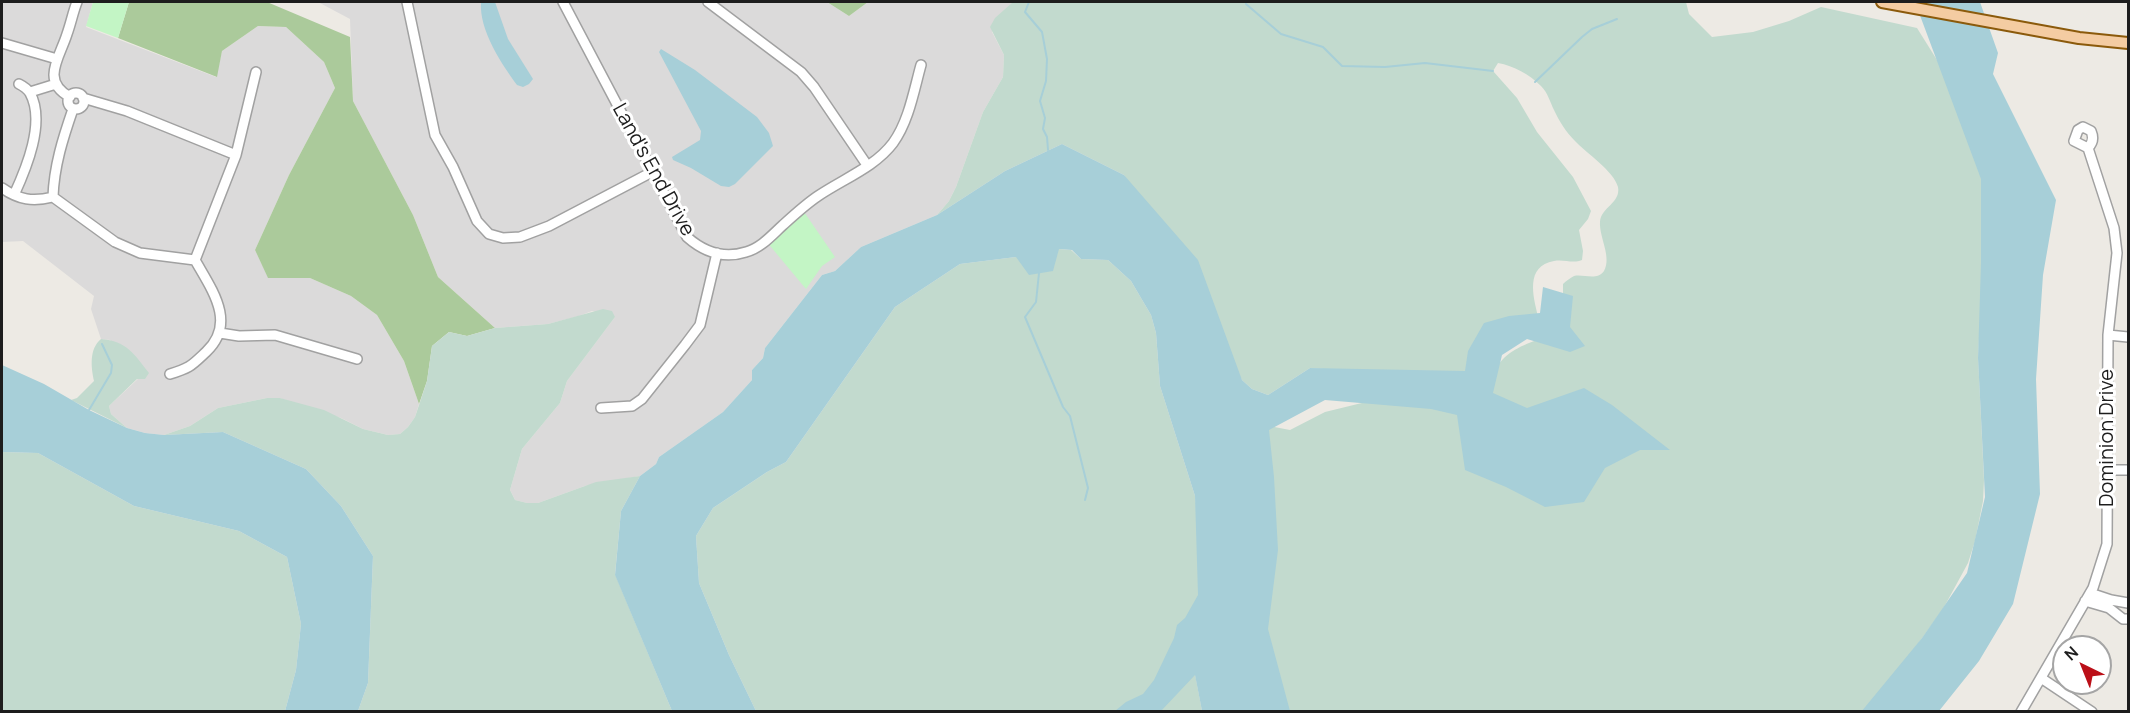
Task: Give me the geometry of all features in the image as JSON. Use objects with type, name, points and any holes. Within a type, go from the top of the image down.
[{"type":"main road","points":[[1882,2],[2079,38],[2128,43]]},
{"type":"street","points":[[70,97],[59,89],[53,74],[77,2]]},
{"type":"street","points":[[407,2],[435,135],[453,167],[477,221],[489,234],[503,238],[520,237],[549,226],[652,172]]},
{"type":"street","name":"Land's End Drive","points":[[564,2],[687,237],[698,247],[728,255],[747,252],[760,245],[816,197],[867,165],[892,144],[902,130],[921,65]]},
{"type":"street","points":[[708,2],[801,72],[814,87],[867,165]]},
{"type":"street","points":[[2,43],[57,59]]},
{"type":"street","points":[[195,260],[236,155],[256,72]]},
{"type":"street","points":[[14,195],[29,163],[36,121],[30,92],[19,84]]},
{"type":"street","points":[[30,92],[56,84]]},
{"type":"street","points":[[70,97],[78,94],[83,98],[127,111],[236,155]]},
{"type":"street","points":[[70,97],[68,103],[73,109]]},
{"type":"street","points":[[73,109],[82,106],[83,98]]},
{"type":"street","points":[[53,197],[53,177],[73,109]]},
{"type":"street","name":"Dominion Drive","points":[[2021,711],[2088,597],[2107,544],[2108,335],[2118,253],[2114,228],[2088,148]]},
{"type":"street","points":[[2,188],[30,201],[53,197],[115,242],[140,253],[195,260]]},
{"type":"street","points":[[601,408],[632,406],[642,399],[700,325],[717,253]]},
{"type":"street","points":[[170,374],[189,369],[216,343],[221,329],[217,298],[195,260]]},
{"type":"street","points":[[220,333],[239,336],[275,335],[357,358]]},
{"type":"street","points":[[2108,335],[2128,337]]},
{"type":"street","points":[[2108,470],[2128,470]]},
{"type":"street","points":[[2088,597],[2110,604],[2128,603]]},
{"type":"street","points":[[2110,604],[2122,619],[2128,619]]},
{"type":"street","points":[[2041,678],[2092,711]]},
{"type":"shaded area","points":[[2,2],[93,2],[86,27],[216,77],[222,51],[258,26],[286,27],[324,62],[335,88],[289,175],[255,250],[268,277],[310,278],[351,296],[377,315],[404,361],[419,404],[415,417],[408,427],[400,434],[388,435],[363,429],[341,418],[279,398],[267,398],[218,408],[190,426],[164,435],[127,428],[111,414],[109,406],[140,377],[110,340],[101,339],[91,309],[94,296],[23,241],[2,242]]},
{"type":"shaded area","points":[[318,2],[827,2],[849,16],[868,2],[1013,2],[992,32],[1004,55],[1003,77],[983,112],[956,187],[949,201],[937,215],[861,247],[835,271],[822,275],[765,348],[763,358],[752,370],[752,380],[723,412],[659,457],[656,464],[640,476],[585,486],[538,503],[527,503],[515,500],[510,490],[522,449],[560,403],[567,381],[615,317],[592,311],[548,324],[495,328],[438,277],[413,215],[353,101],[350,19]]},
{"type":"green space","points":[[93,2],[129,2],[118,38],[86,26]]},
{"type":"green space","points":[[129,2],[267,2],[350,37],[353,101],[413,215],[438,277],[495,328],[467,336],[449,332],[432,346],[427,381],[419,404],[404,361],[377,315],[351,296],[310,278],[268,278],[255,250],[289,175],[335,88],[324,62],[286,27],[258,26],[222,51],[217,77],[118,38]]},
{"type":"green space","points":[[827,2],[868,2],[849,16]]},
{"type":"green space","points":[[1013,2],[1686,2],[1689,14],[1712,37],[1753,32],[1789,21],[1821,7],[1917,28],[1942,68],[1989,167],[1978,356],[1983,501],[1968,563],[1943,609],[1870,711],[1256,711],[1264,425],[1290,430],[1325,412],[1374,400],[1494,398],[1493,382],[1496,370],[1503,360],[1524,345],[1563,332],[1563,284],[1574,276],[1598,276],[1604,271],[1607,260],[1600,222],[1604,212],[1617,197],[1618,187],[1606,169],[1572,138],[1541,86],[1521,71],[1498,63],[1493,71],[1517,98],[1537,132],[1573,177],[1591,211],[1579,230],[1583,251],[1582,260],[1554,261],[1539,269],[1533,283],[1538,316],[1468,380],[1310,368],[1268,395],[1252,389],[1242,380],[1124,175],[1062,144],[1005,171],[937,215],[949,201],[956,187],[983,112],[1003,77],[1004,55],[990,27],[995,18]]},
{"type":"green space","points":[[802,209],[835,257],[822,266],[806,289],[766,241]]},
{"type":"green space","points":[[1059,249],[1071,250],[1081,259],[1108,260],[1131,281],[1151,315],[1156,333],[1160,386],[1195,496],[1203,557],[1195,674],[1202,711],[756,711],[729,655],[699,583],[696,536],[713,508],[786,462],[895,307],[960,264]]},
{"type":"green space","points":[[603,309],[612,311],[615,317],[567,381],[560,403],[522,449],[510,490],[515,500],[538,503],[596,482],[640,476],[621,511],[615,574],[672,711],[358,711],[368,683],[373,556],[341,506],[306,469],[223,432],[164,435],[190,426],[218,408],[267,398],[280,398],[324,410],[363,429],[388,435],[400,434],[415,417],[427,381],[432,346],[449,332],[467,336],[495,328],[548,324]]},
{"type":"green space","points":[[101,339],[124,346],[134,354],[149,373],[145,379],[137,379],[109,406],[111,414],[127,428],[71,400],[77,398],[94,381],[93,353]]},
{"type":"green space","points":[[2,452],[38,453],[134,506],[239,531],[287,557],[301,624],[296,670],[285,711],[2,712]]},
{"type":"water","points":[[481,2],[495,2],[508,39],[533,79],[529,84],[523,87],[517,85],[498,56],[487,35],[481,13]]},
{"type":"water","points":[[1915,2],[1980,2],[1998,53],[1993,74],[2056,200],[2043,275],[2036,379],[2040,494],[2013,604],[1979,661],[1939,711],[1861,712],[1922,638],[1967,573],[1985,497],[1978,358],[1981,179]]},
{"type":"water","points":[[661,49],[695,70],[757,117],[769,133],[773,146],[735,184],[729,187],[721,186],[673,160],[672,157],[700,140],[701,131],[659,52]]},
{"type":"water","points":[[1062,144],[1124,175],[1198,260],[1242,380],[1252,389],[1268,395],[1310,368],[1465,371],[1468,351],[1484,323],[1509,316],[1540,313],[1543,287],[1573,296],[1570,327],[1585,346],[1570,352],[1527,339],[1502,355],[1493,393],[1527,408],[1584,388],[1612,405],[1670,450],[1640,450],[1605,468],[1584,502],[1545,507],[1465,470],[1457,415],[1431,409],[1325,400],[1269,430],[1278,550],[1268,629],[1290,711],[1202,711],[1195,675],[1161,711],[1115,711],[1126,702],[1143,694],[1154,680],[1174,638],[1177,625],[1185,618],[1198,595],[1195,496],[1160,386],[1156,333],[1151,315],[1131,281],[1108,260],[1081,259],[1072,250],[1059,249],[1053,271],[1029,275],[1016,257],[960,264],[895,307],[786,462],[713,508],[696,536],[699,583],[729,655],[756,711],[672,711],[615,575],[621,511],[640,476],[656,464],[659,457],[723,412],[752,380],[752,370],[763,358],[765,348],[822,275],[835,271],[861,247],[937,215],[1005,171]]},
{"type":"water","points":[[2,365],[44,384],[89,410],[127,428],[164,435],[223,432],[306,469],[341,506],[373,556],[368,683],[358,711],[285,711],[296,670],[301,624],[287,557],[239,531],[134,506],[38,453],[2,452]]},
{"type":"waterway","points":[[1029,2],[1025,12],[1042,32],[1047,59],[1046,81],[1040,101],[1045,118],[1043,129],[1047,137],[1048,150]]},
{"type":"waterway","points":[[1246,4],[1281,34],[1323,47],[1342,66],[1385,67],[1425,63],[1493,71]]},
{"type":"waterway","points":[[1535,82],[1592,29],[1617,19]]},
{"type":"waterway","points":[[1039,273],[1036,302],[1025,317],[1063,407],[1070,416],[1088,488],[1085,500]]},
{"type":"waterway","points":[[89,410],[111,373],[112,365],[102,344]]}]
